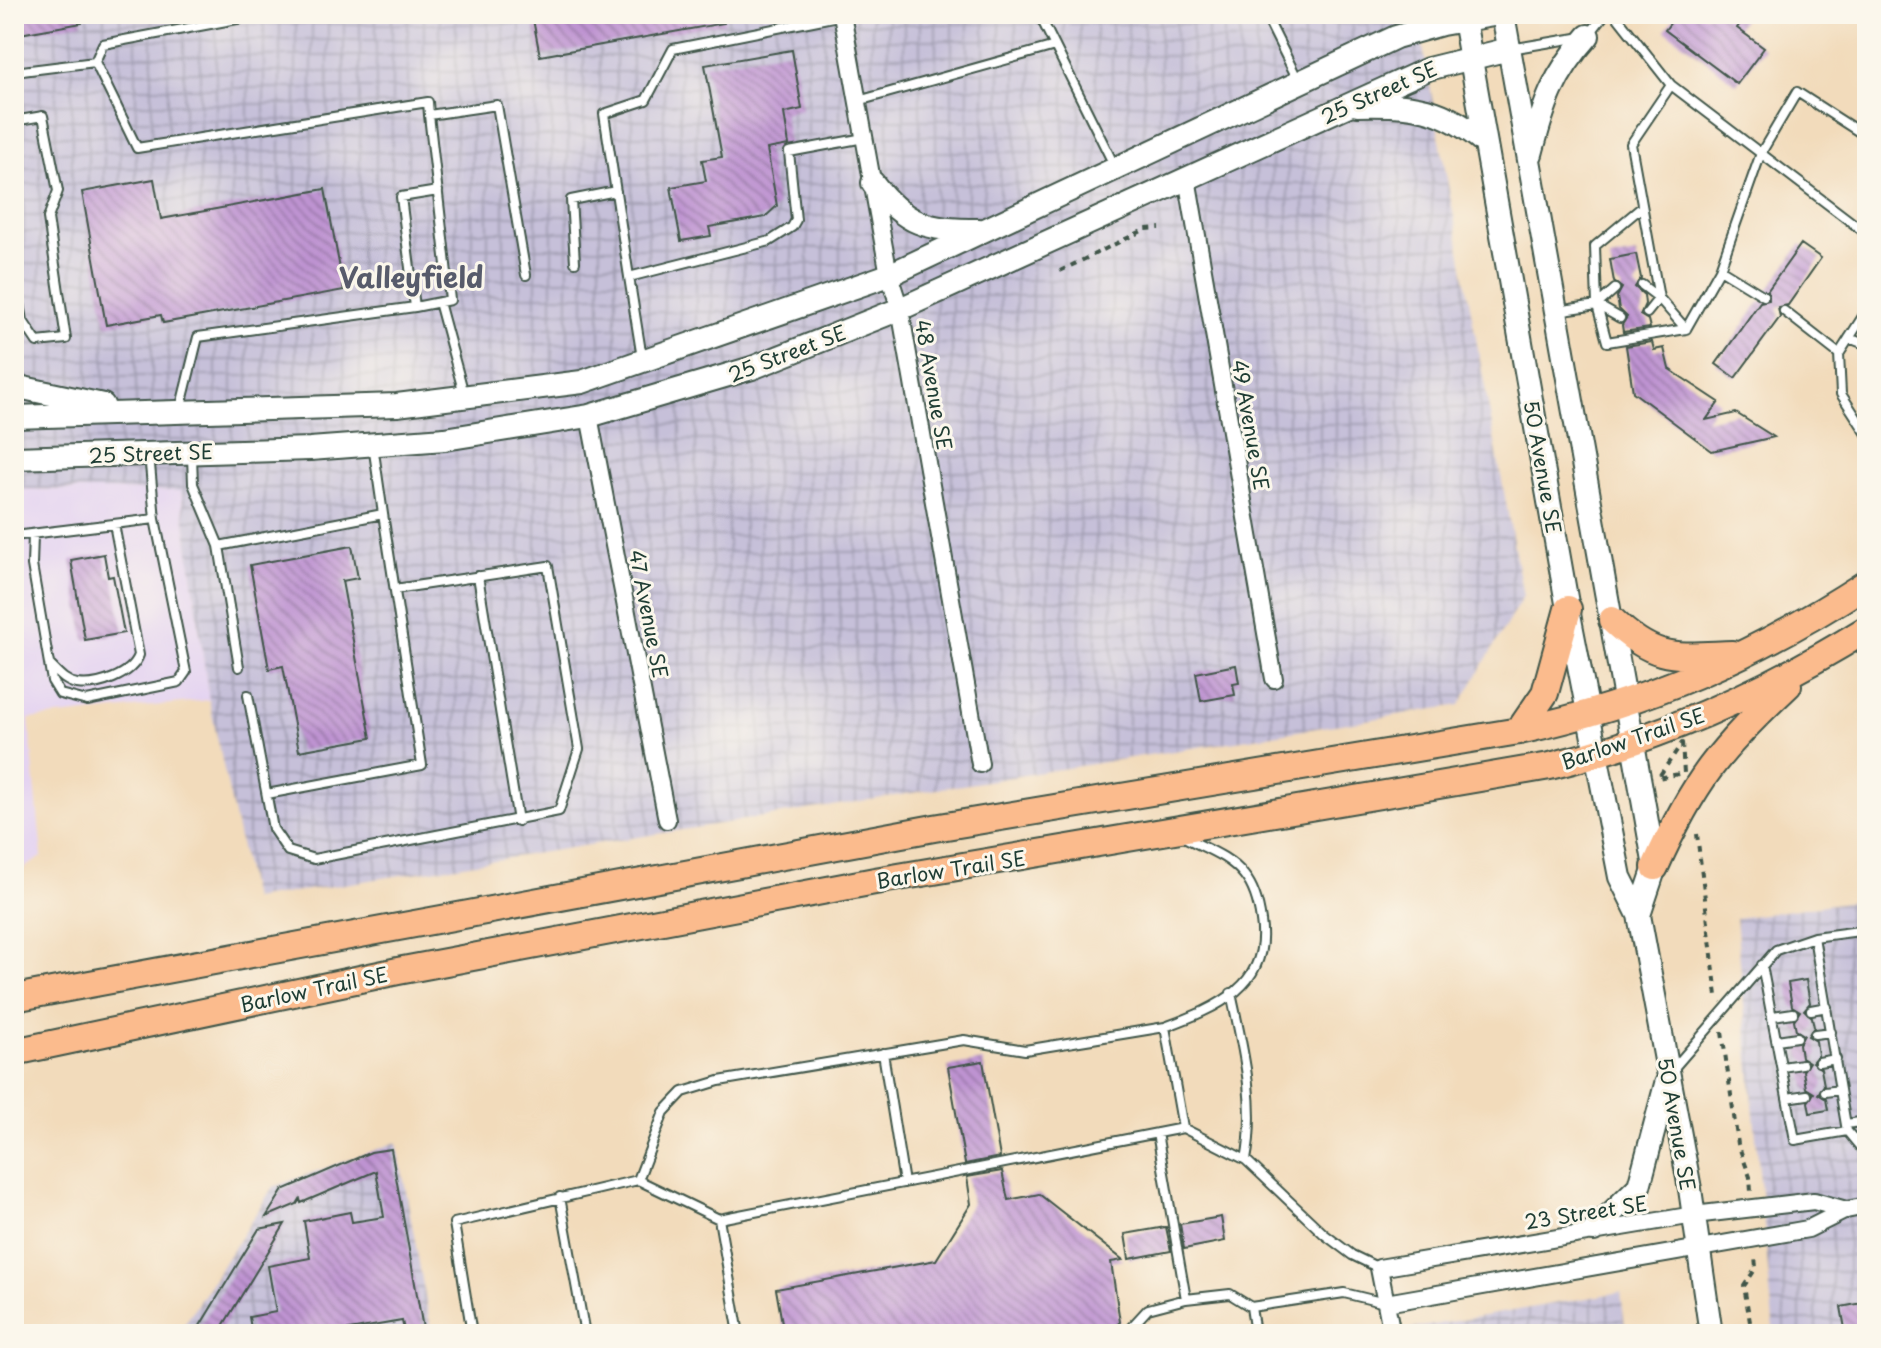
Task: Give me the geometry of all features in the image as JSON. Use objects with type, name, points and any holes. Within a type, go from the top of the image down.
[{"type":"main road","name":"Barlow Trail SE","points":[[14,998],[934,828],[1519,731],[1626,704],[1805,624],[1867,583]]},
{"type":"main road","points":[[1519,731],[1545,693],[1568,609]]},
{"type":"main road","points":[[1612,620],[1654,652],[1676,656],[1740,654]]},
{"type":"main road","name":"Barlow Trail SE","points":[[14,1052],[398,971],[875,881],[1175,833],[1550,766],[1633,742],[1752,694],[1867,629]]},
{"type":"main road","points":[[1655,867],[1681,808],[1709,765],[1811,663]]},
{"type":"street","points":[[1396,37],[1409,14]]},
{"type":"street","name":"25 Street SE","points":[[14,417],[119,411],[369,405],[582,382],[889,275],[1117,171],[1396,37],[1464,17],[1501,14]]},
{"type":"street","name":"50 Avenue SE","points":[[1501,14],[1655,867],[1639,915]]},
{"type":"street","name":"48 Avenue SE","points":[[842,15],[889,275],[900,309],[980,764]]},
{"type":"street","name":"50 Avenue SE","points":[[1464,17],[1595,755],[1620,877],[1639,915],[1694,1215],[1711,1334]]},
{"type":"street","points":[[1529,163],[1550,89],[1565,62],[1588,36]]},
{"type":"street","name":"25 Street SE","points":[[14,458],[445,439],[589,416],[752,368],[900,309],[1428,69],[1470,56],[1509,49]]},
{"type":"street","points":[[1348,105],[1394,104],[1440,112],[1467,127],[1486,144]]},
{"type":"street","name":"49 Avenue SE","points":[[1187,178],[1274,679]]},
{"type":"street","points":[[873,183],[886,200],[915,223],[933,228],[988,230]]},
{"type":"street","points":[[14,386],[92,401],[119,411]]},
{"type":"street","points":[[369,405],[373,444]]},
{"type":"street","name":"47 Avenue SE","points":[[589,416],[667,820]]},
{"type":"street","points":[[1594,1230],[1639,1186],[1668,1075]]},
{"type":"street","name":"23 Street SE","points":[[1379,1268],[1694,1215],[1814,1201],[1846,1210]]},
{"type":"street","name":"23 Street SE","points":[[1386,1303],[1808,1229],[1846,1210],[1867,1206]]},
{"type":"street","points":[[1379,1268],[1392,1334]]},
{"type":"lane","points":[[180,410],[198,337],[450,300],[428,102],[137,148],[95,62],[103,44],[232,17],[264,14]]},
{"type":"lane","points":[[1039,14],[1117,171]]},
{"type":"lane","points":[[1265,14],[1299,82]]},
{"type":"lane","points":[[1509,49],[1588,36],[1605,14]]},
{"type":"lane","points":[[1615,14],[1671,85],[1867,234]]},
{"type":"lane","points":[[642,360],[604,114],[646,100],[673,49],[842,15]]},
{"type":"lane","points":[[858,101],[1055,46]]},
{"type":"lane","points":[[14,72],[95,62]]},
{"type":"lane","points":[[1647,313],[1659,298],[1631,144],[1671,85]]},
{"type":"lane","points":[[1686,329],[1720,269],[1761,153],[1797,92],[1867,137]]},
{"type":"lane","points":[[429,115],[497,105],[526,275]]},
{"type":"lane","points":[[14,121],[43,116],[58,191],[48,218],[66,339],[37,342],[23,321],[14,268]]},
{"type":"lane","points":[[629,277],[770,241],[783,234],[796,220],[789,152],[864,138]]},
{"type":"lane","points":[[415,307],[401,197],[438,191]]},
{"type":"lane","points":[[575,262],[571,200],[616,191]]},
{"type":"lane","points":[[1642,207],[1595,246],[1597,305],[1607,342],[1686,329]]},
{"type":"lane","points":[[1720,269],[1764,296]]},
{"type":"lane","points":[[1642,285],[1659,298],[1686,329]]},
{"type":"lane","points":[[1556,312],[1597,305],[1615,289]]},
{"type":"lane","points":[[439,302],[464,396]]},
{"type":"lane","points":[[1597,305],[1620,318]]},
{"type":"lane","points":[[1867,310],[1839,354],[1841,394],[1867,434]]},
{"type":"lane","points":[[1784,311],[1839,354]]},
{"type":"lane","points":[[1849,338],[1867,345]]},
{"type":"lane","points":[[267,794],[422,765],[373,444]]},
{"type":"lane","points":[[192,452],[193,484],[219,546],[239,667]]},
{"type":"lane","points":[[33,535],[32,565],[52,681],[60,694],[87,701],[179,682],[186,672],[155,519],[149,453]]},
{"type":"lane","points":[[219,546],[383,514]]},
{"type":"lane","points":[[14,536],[155,519]]},
{"type":"lane","points":[[49,664],[65,680],[79,685],[125,675],[135,666],[139,655],[114,524]]},
{"type":"lane","points":[[248,695],[273,829],[288,851],[314,859],[559,811],[579,749],[548,566],[395,589]]},
{"type":"lane","points":[[478,576],[518,821]]},
{"type":"lane","points":[[638,1180],[664,1112],[683,1092],[719,1081],[964,1040],[1025,1050],[1165,1027],[1211,1010],[1254,974],[1264,942],[1259,905],[1245,875],[1225,858],[1175,833]]},
{"type":"lane","points":[[1668,1075],[1762,965],[1784,946],[1814,937],[1867,930]]},
{"type":"lane","points":[[1814,937],[1847,1128],[1861,1148],[1867,1149]]},
{"type":"lane","points":[[1762,965],[1795,1140],[1867,1121]]},
{"type":"lane","points":[[1231,993],[1250,1097],[1252,1131],[1246,1160]]},
{"type":"lane","points":[[1811,1010],[1827,1007]]},
{"type":"lane","points":[[1773,1016],[1793,1013]]},
{"type":"lane","points":[[1165,1027],[1183,1128]]},
{"type":"lane","points":[[1815,1034],[1831,1032]]},
{"type":"lane","points":[[1777,1040],[1797,1037]]},
{"type":"lane","points":[[883,1053],[904,1183]]},
{"type":"lane","points":[[1819,1062],[1836,1059]]},
{"type":"lane","points":[[1782,1067],[1802,1064]]},
{"type":"lane","points":[[1825,1092],[1840,1090]]},
{"type":"lane","points":[[1787,1098],[1807,1095]]},
{"type":"lane","points":[[472,1334],[454,1223],[638,1180],[719,1219],[1183,1128],[1246,1160],[1324,1234],[1352,1255],[1379,1268]]},
{"type":"lane","points":[[1157,1133],[1186,1299]]},
{"type":"lane","points":[[560,1197],[585,1334]]},
{"type":"lane","points":[[719,1219],[739,1334]]},
{"type":"lane","points":[[1125,1334],[1148,1309],[1186,1299],[1230,1294],[1251,1307],[1344,1293],[1386,1303]]},
{"type":"lane","points":[[1251,1307],[1255,1334]]},
{"type":"path","points":[[1060,271],[1146,229],[1160,228]]},
{"type":"path","points":[[1682,743],[1684,773],[1658,778],[1666,767],[1682,743]]},
{"type":"path","points":[[1699,825],[1698,856],[1719,1013],[1738,1144],[1750,1177]]},
{"type":"path","points":[[1752,1334],[1744,1286],[1756,1268]]},
{"type":"shaded area","points":[[14,14],[1417,14],[1523,596],[1460,705],[252,899],[209,700],[181,491],[14,489]]},
{"type":"shaded area","points":[[14,489],[181,491],[209,700],[29,719],[42,857],[14,874]]},
{"type":"shaded area","points":[[1867,899],[1867,1334],[1774,1334],[1736,918]]},
{"type":"shaded area","points":[[397,1142],[432,1334],[178,1334],[273,1187]]},
{"type":"shaded area","points":[[1621,1292],[1626,1334],[1381,1334]]},
{"type":"building","points":[[14,14],[81,14],[82,23],[14,35]]},
{"type":"building","points":[[532,14],[723,14],[724,23],[540,56]]},
{"type":"building","points":[[1677,14],[1747,14],[1737,28],[1764,48],[1737,84],[1665,30]]},
{"type":"building","points":[[792,50],[802,109],[784,113],[789,145],[767,149],[777,206],[765,217],[709,227],[711,236],[681,241],[671,187],[706,181],[702,160],[722,157],[705,65]]},
{"type":"building","points":[[154,179],[161,219],[325,189],[344,290],[163,323],[161,315],[106,325],[82,192]]},
{"type":"building","points":[[1801,244],[1821,258],[1788,305],[1778,307],[1780,317],[1735,378],[1716,364],[1760,302],[1769,300],[1768,290]]},
{"type":"building","points":[[1636,254],[1641,278],[1635,287],[1644,295],[1645,304],[1640,315],[1648,320],[1650,328],[1623,332],[1622,325],[1627,317],[1619,309],[1617,297],[1622,288],[1614,282],[1610,259]]},
{"type":"building","points":[[1652,342],[1654,350],[1664,348],[1669,369],[1719,402],[1706,420],[1736,413],[1774,437],[1712,451],[1633,392],[1626,346]]},
{"type":"building","points":[[352,546],[358,578],[342,581],[371,738],[299,751],[283,666],[269,669],[250,565]]},
{"type":"building","points":[[104,554],[108,577],[113,576],[124,633],[85,640],[71,560]]},
{"type":"building","points":[[1236,665],[1239,683],[1233,684],[1235,695],[1201,701],[1196,673]]},
{"type":"building","points":[[1806,980],[1810,1003],[1804,1010],[1812,1017],[1814,1027],[1808,1036],[1816,1041],[1818,1055],[1812,1062],[1821,1069],[1824,1085],[1818,1094],[1826,1099],[1828,1110],[1810,1113],[1808,1102],[1814,1093],[1806,1088],[1803,1071],[1809,1062],[1801,1057],[1799,1044],[1804,1035],[1796,1030],[1794,1020],[1800,1011],[1792,1006],[1788,983]]},
{"type":"building","points":[[983,1061],[1000,1157],[965,1164],[948,1067]]},
{"type":"building","points":[[391,1149],[424,1334],[405,1334],[402,1321],[326,1334],[252,1334],[249,1317],[276,1312],[268,1266],[310,1258],[304,1221],[350,1212],[352,1222],[384,1217],[376,1171],[301,1203],[300,1199],[297,1204],[266,1217],[283,1190],[371,1152]]},
{"type":"building","points":[[1002,1171],[1008,1200],[1039,1194],[1123,1260],[1111,1262],[1120,1322],[1107,1334],[784,1334],[776,1289],[936,1260],[971,1204],[967,1177]]},
{"type":"building","points":[[1221,1217],[1225,1241],[1184,1249],[1180,1224]]},
{"type":"building","points":[[285,1224],[218,1334],[195,1334],[259,1229]]},
{"type":"building","points":[[1166,1227],[1171,1251],[1129,1259],[1125,1234]]},
{"type":"building","points":[[1867,1302],[1867,1334],[1846,1334],[1841,1307]]},
{"type":"district","name":"Valleyfield","points":[[411,276]]}]
